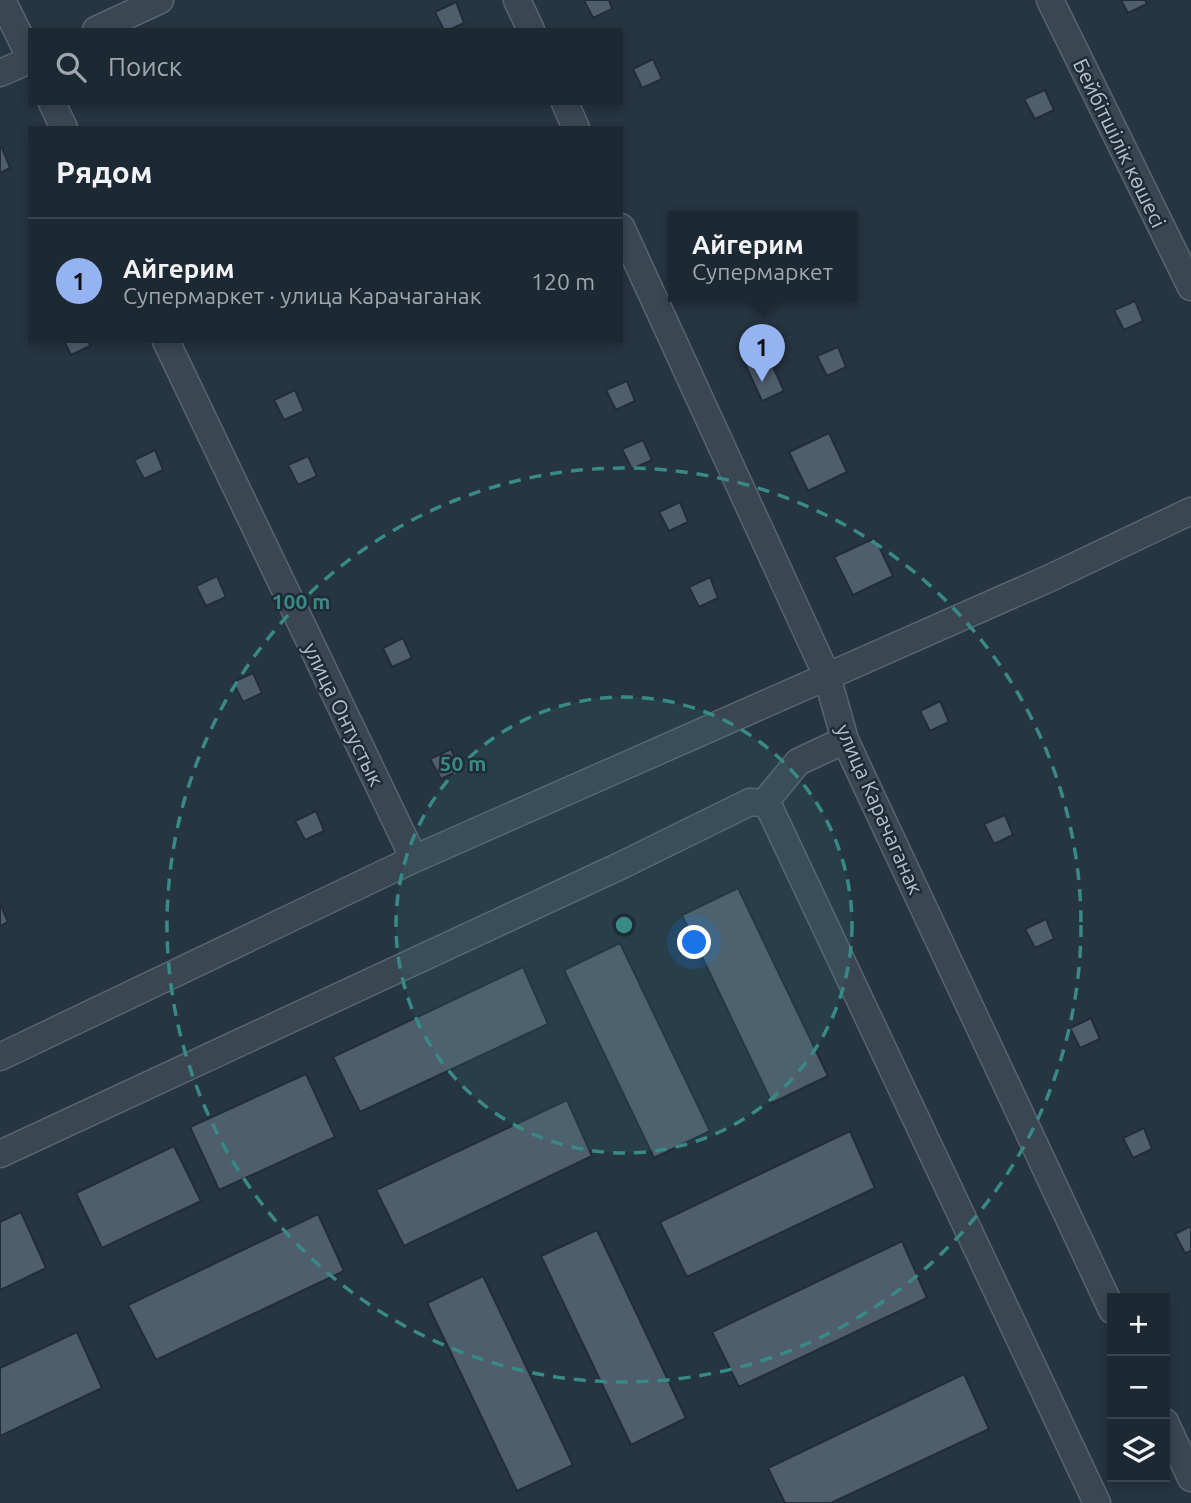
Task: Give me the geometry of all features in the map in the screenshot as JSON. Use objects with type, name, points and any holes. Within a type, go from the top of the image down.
[{"type":"street","points":[[2,0],[28,55]]},
{"type":"street","points":[[100,28],[160,0]]},
{"type":"street","points":[[517,0],[530,28]]},
{"type":"street","name":"Бейбітшілік көшесі","points":[[1050,0],[1191,287]]},
{"type":"street","points":[[0,73],[28,60]]},
{"type":"street","points":[[53,105],[63,126]]},
{"type":"street","points":[[566,105],[575,126]]},
{"type":"street","name":"улица Карачаганак","points":[[623,231],[827,676],[845,740],[1107,1299]]},
{"type":"street","name":"улица Онтустык","points":[[167,343],[414,859]]},
{"type":"street","points":[[0,1057],[414,859],[1050,578],[1191,511]]},
{"type":"street","points":[[765,803],[798,762],[845,740]]},
{"type":"street","points":[[0,1154],[609,871],[750,802],[765,803],[1097,1503]]},
{"type":"street","points":[[1170,1433],[1191,1478]]},
{"type":"building","points":[[584,0],[609,0],[612,9],[593,18]]},
{"type":"building","points":[[1121,0],[1145,0],[1147,4],[1128,13]]},
{"type":"building","points":[[456,2],[464,23],[453,28],[443,28],[435,12]]},
{"type":"building","points":[[653,59],[662,79],[642,88],[633,69]]},
{"type":"building","points":[[1045,90],[1054,110],[1035,119],[1024,99]]},
{"type":"building","points":[[0,148],[10,168],[0,173]]},
{"type":"building","points":[[1135,301],[1143,321],[1124,330],[1114,310]]},
{"type":"building","points":[[759,336],[784,391],[762,401],[737,346]]},
{"type":"building","points":[[65,343],[89,343],[90,346],[71,355]]},
{"type":"building","points":[[838,347],[846,367],[827,376],[817,356]]},
{"type":"building","points":[[627,381],[635,401],[616,410],[606,390]]},
{"type":"building","points":[[295,390],[304,411],[284,420],[274,400]]},
{"type":"building","points":[[829,433],[847,472],[808,491],[789,452]]},
{"type":"building","points":[[643,440],[652,460],[632,469],[622,449]]},
{"type":"building","points":[[155,450],[163,470],[144,479],[134,460]]},
{"type":"building","points":[[308,456],[317,476],[298,485],[288,465]]},
{"type":"building","points":[[680,502],[688,522],[669,531],[659,512]]},
{"type":"building","points":[[875,538],[893,576],[853,595],[834,557]]},
{"type":"building","points":[[217,576],[226,597],[206,606],[196,586]]},
{"type":"building","points":[[710,577],[718,598],[699,607],[689,587]]},
{"type":"building","points":[[403,638],[412,658],[392,667],[383,648]]},
{"type":"building","points":[[253,673],[262,693],[243,702],[233,682]]},
{"type":"building","points":[[940,701],[949,722],[930,731],[920,711]]},
{"type":"building","points":[[451,749],[460,770],[441,779],[430,759]]},
{"type":"building","points":[[316,811],[324,831],[305,840],[295,821]]},
{"type":"building","points":[[1005,815],[1013,835],[994,844],[984,824]]},
{"type":"building","points":[[738,888],[828,1076],[772,1103],[682,915]]},
{"type":"building","points":[[0,903],[8,922],[0,926]]},
{"type":"building","points":[[1046,919],[1054,939],[1035,948],[1025,929]]},
{"type":"building","points":[[620,943],[710,1131],[654,1158],[564,970]]},
{"type":"building","points":[[523,967],[548,1024],[360,1112],[333,1057]]},
{"type":"building","points":[[1091,1018],[1100,1039],[1080,1048],[1070,1028]]},
{"type":"building","points":[[306,1074],[335,1137],[219,1190],[190,1127]]},
{"type":"building","points":[[567,1100],[592,1156],[404,1246],[376,1190]]},
{"type":"building","points":[[1144,1128],[1152,1149],[1133,1158],[1123,1138]]},
{"type":"building","points":[[850,1131],[875,1188],[687,1277],[660,1222]]},
{"type":"building","points":[[174,1146],[201,1201],[102,1248],[76,1193]]},
{"type":"building","points":[[21,1212],[46,1268],[0,1290],[0,1222]]},
{"type":"building","points":[[318,1214],[344,1271],[156,1360],[128,1305]]},
{"type":"building","points":[[1191,1226],[1191,1251],[1185,1253],[1175,1234]]},
{"type":"building","points":[[597,1230],[686,1418],[631,1445],[541,1256]]},
{"type":"building","points":[[902,1241],[927,1298],[739,1387],[712,1332]]},
{"type":"building","points":[[483,1276],[573,1465],[517,1491],[427,1303]]},
{"type":"building","points":[[77,1332],[102,1388],[0,1436],[0,1368]]},
{"type":"building","points":[[964,1374],[989,1429],[831,1503],[785,1503],[768,1468]]},
{"type":"place","name":"Айгерим","points":[[762,382]]}]
